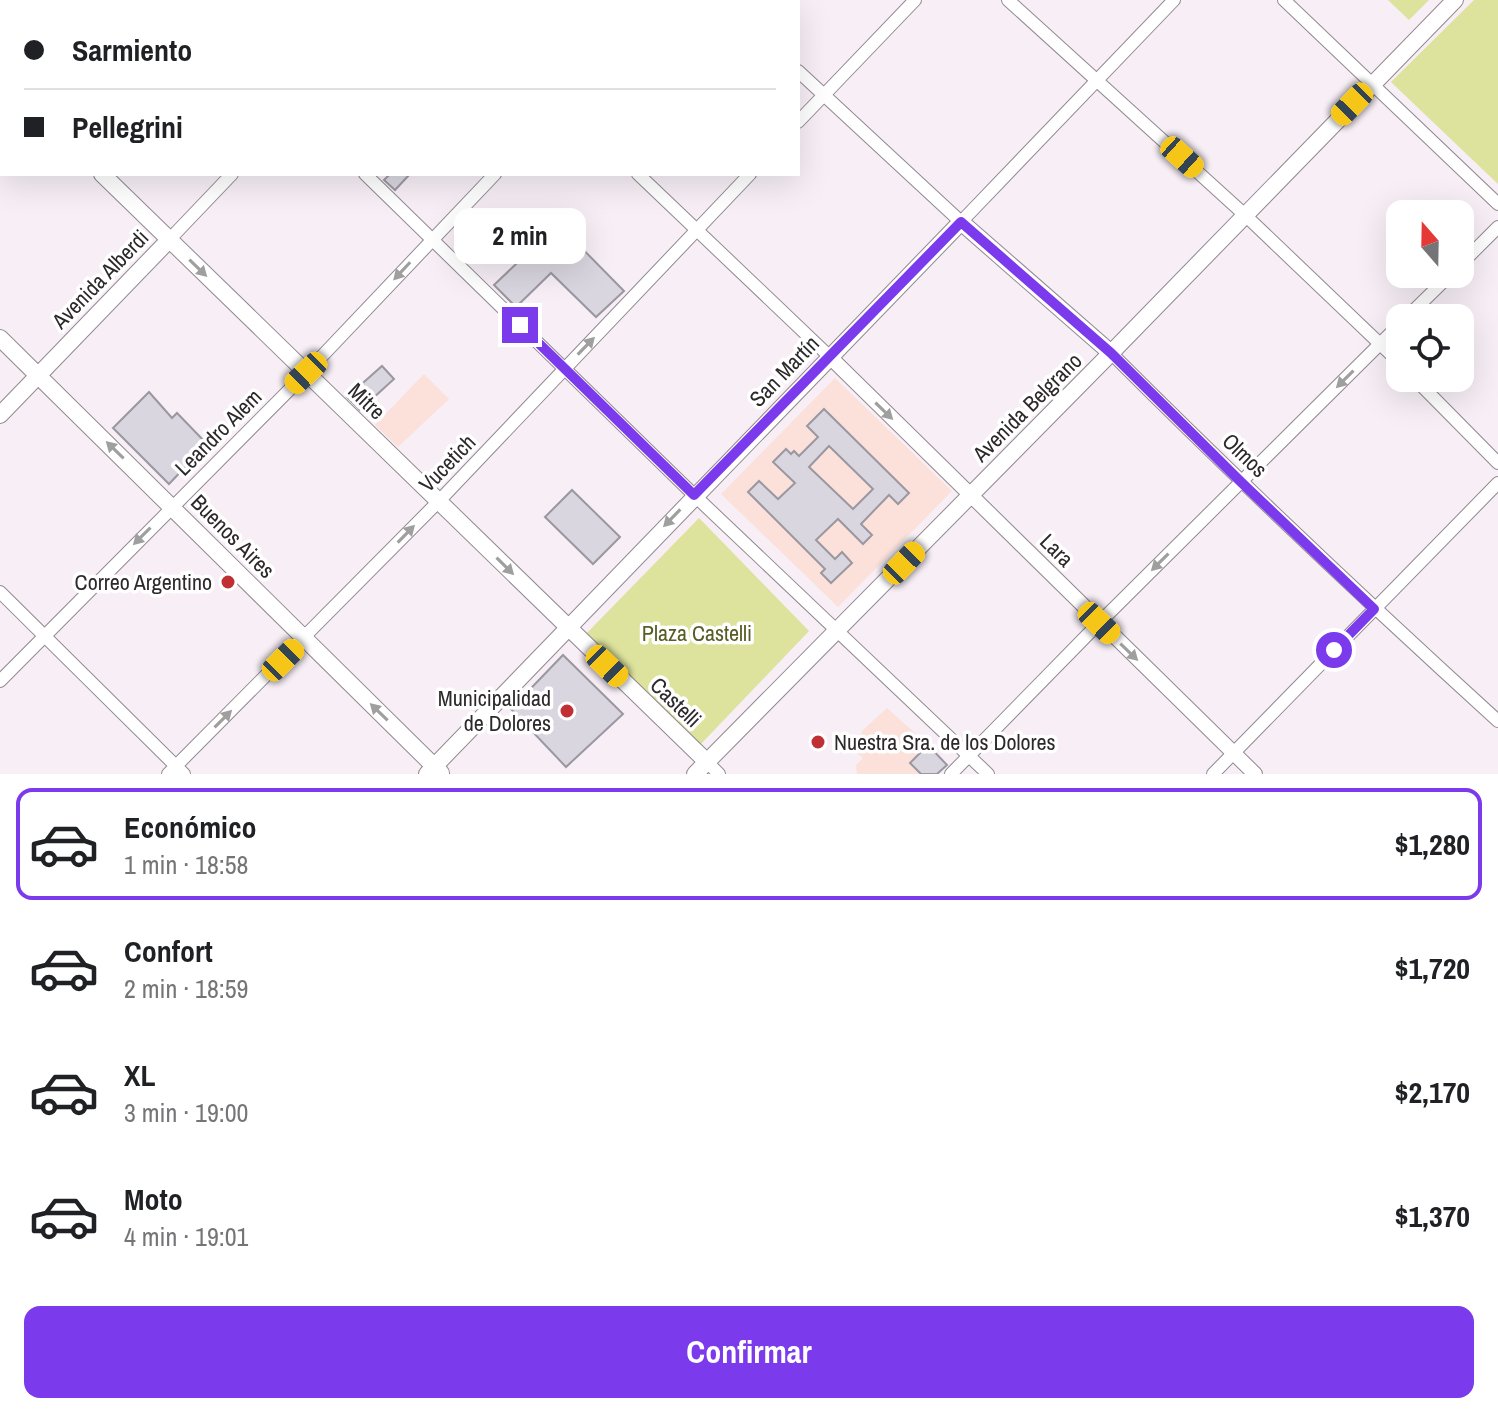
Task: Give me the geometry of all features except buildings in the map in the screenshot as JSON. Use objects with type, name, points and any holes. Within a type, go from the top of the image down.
[{"type":"main road","name":"Avenida Belgrano","points":[[707,770],[837,631],[1455,0]]},
{"type":"main road","name":"Mitre","points":[[104,176],[567,628]]},
{"type":"main road","name":"Olmos","points":[[961,222],[1111,353]]},
{"type":"main road","name":"San Martín","points":[[435,772],[694,495],[961,222]]},
{"type":"main road","name":"Avenida Alberdi","points":[[0,415],[169,240]]},
{"type":"main road","name":"Buenos Aires","points":[[0,338],[172,505],[435,772]]},
{"type":"main road","name":"Castelli","points":[[567,628],[707,770]]},
{"type":"street","points":[[800,120],[915,0]]},
{"type":"street","points":[[1008,0],[1099,80],[1386,349]]},
{"type":"street","name":"San Martín","points":[[961,222],[1174,0]]},
{"type":"street","points":[[1284,0],[1498,204]]},
{"type":"street","points":[[800,73],[961,222]]},
{"type":"street","name":"Avenida Alberdi","points":[[169,240],[230,176]]},
{"type":"street","points":[[367,176],[694,495],[988,774]]},
{"type":"street","name":"Leandro Alem","points":[[0,681],[306,373],[493,176]]},
{"type":"street","points":[[640,176],[829,356]]},
{"type":"street","name":"Vucetich","points":[[176,771],[439,501],[748,176]]},
{"type":"street","points":[[1474,251],[1498,227]]},
{"type":"street","points":[[1420,304],[1437,288]]},
{"type":"street","points":[[951,774],[1386,339]]},
{"type":"street","name":"Olmos","points":[[1111,353],[1374,609],[1498,721]]},
{"type":"street","name":"Lara","points":[[829,356],[1255,774]]},
{"type":"street","points":[[1428,392],[1498,463]]},
{"type":"street","points":[[1213,774],[1498,483]]},
{"type":"street","points":[[0,592],[45,634],[176,771]]},
{"type":"shaded area","points":[[424,374],[449,399],[398,447],[375,425]]},
{"type":"shaded area","points":[[835,378],[952,491],[838,607],[721,494]]},
{"type":"shaded area","points":[[887,708],[928,745],[910,763],[921,774],[857,774],[856,765],[863,758],[854,750],[863,730]]},
{"type":"green space","points":[[1388,0],[1429,0],[1409,20]]},
{"type":"green space","points":[[1474,0],[1498,0],[1498,184],[1391,82]]},
{"type":"green space","name":"Plaza Castelli","points":[[699,518],[809,631],[699,746],[585,635]]},
{"type":"place","name":"Correo Argentino","points":[[228,582]]},
{"type":"place","name":"Municipalidad de Dolores","points":[[567,711]]},
{"type":"place","name":"Nuestra Sra. de los Dolores","points":[[818,742]]},
{"type":"route","points":[[520,325],[694,495],[961,222],[1111,353],[1374,609],[1334,650]]}]
